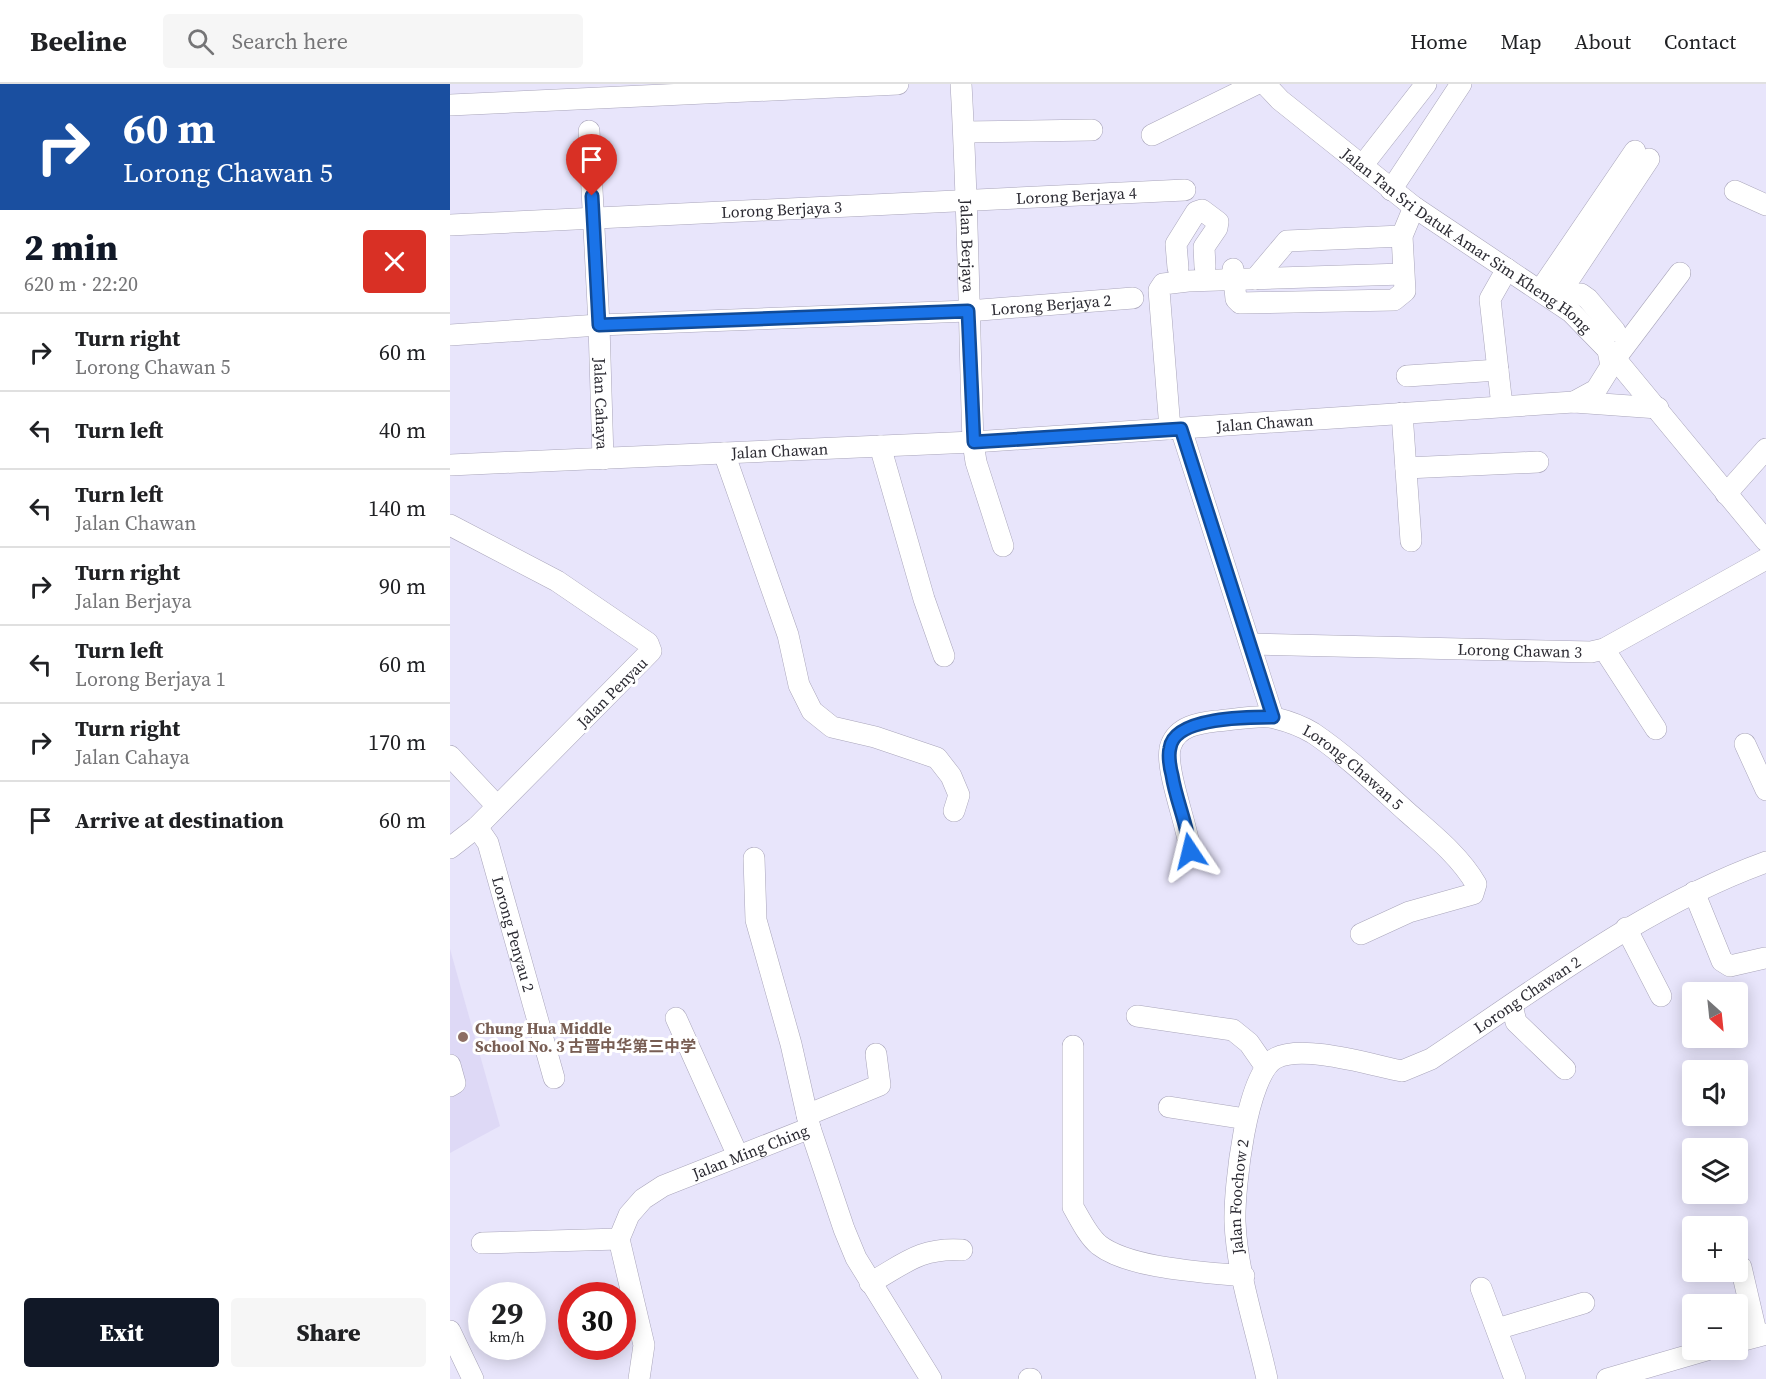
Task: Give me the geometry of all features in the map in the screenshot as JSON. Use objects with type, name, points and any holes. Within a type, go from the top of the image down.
[{"type":"street","points":[[450,105],[565,92],[898,84]]},
{"type":"street","name":"Jalan Berjaya","points":[[961,84],[969,203],[968,311],[975,462],[1003,546]]},
{"type":"street","points":[[1152,135],[1256,84]]},
{"type":"street","name":"Jalan Tan Sri Datuk Amar Sim Kheng Hong","points":[[1265,84],[1296,113],[1414,207],[1507,269],[1553,294],[1613,347],[1658,408]]},
{"type":"street","points":[[1362,166],[1426,84]]},
{"type":"street","points":[[1391,190],[1461,84]]},
{"type":"street","points":[[964,132],[1092,130]]},
{"type":"street","name":"Jalan Cahaya","points":[[589,131],[603,459]]},
{"type":"street","points":[[1553,294],[1642,155]]},
{"type":"street","name":"Lorong Berjaya 4","points":[[969,203],[1185,190]]},
{"type":"street","points":[[1735,191],[1766,205]]},
{"type":"street","name":"Lorong Berjaya 3","points":[[450,225],[969,203]]},
{"type":"street","points":[[1402,236],[1287,241],[1245,280],[1236,299],[1240,303],[1394,300],[1405,291],[1402,236],[1414,207]]},
{"type":"street","points":[[1178,275],[1176,244],[1192,218],[1213,234],[1204,247],[1204,267]]},
{"type":"street","points":[[1245,280],[1233,268],[1204,267],[1178,275],[1163,284],[1160,290],[1176,429],[1273,717]]},
{"type":"street","points":[[1502,406],[1490,299],[1507,269]]},
{"type":"street","points":[[1574,402],[1596,390],[1611,366],[1613,347],[1680,273]]},
{"type":"street","points":[[1178,275],[1245,280],[1403,274]]},
{"type":"street","name":"Lorong Berjaya 2","points":[[450,335],[599,325],[968,311],[1133,298]]},
{"type":"street","points":[[1407,376],[1498,370]]},
{"type":"street","name":"Jalan Chawan","points":[[450,465],[974,442],[1574,402],[1658,408]]},
{"type":"street","points":[[1658,408],[1766,541]]},
{"type":"street","points":[[1402,413],[1411,542]]},
{"type":"street","points":[[880,446],[924,599],[944,656]]},
{"type":"street","points":[[1726,494],[1766,449]]},
{"type":"street","points":[[724,453],[788,635],[799,685],[812,711],[832,727],[875,737],[937,758],[951,776],[959,795],[954,811]]},
{"type":"street","points":[[1406,468],[1538,462]]},
{"type":"street","name":"Jalan Penyau","points":[[450,525],[557,581],[651,647],[646,659],[496,805],[477,827],[450,848]]},
{"type":"street","name":"Lorong Chawan 3","points":[[1250,644],[1591,652],[1604,649],[1766,559]]},
{"type":"street","points":[[1604,649],[1656,729]]},
{"type":"street","name":"Lorong Chawan 5","points":[[1190,851],[1189,834],[1172,776],[1170,747],[1177,734],[1192,725],[1206,722],[1273,717],[1311,732],[1355,765],[1466,867],[1476,884],[1473,894],[1409,912],[1361,934]]},
{"type":"street","points":[[1745,744],[1766,790]]},
{"type":"street","points":[[450,756],[496,805]]},
{"type":"street","name":"Lorong Penyau 2","points":[[477,827],[488,843],[554,1077]]},
{"type":"street","points":[[754,858],[756,920],[791,1044],[809,1122],[880,1085],[876,1054]]},
{"type":"street","name":"Lorong Chawan 2","points":[[1271,1061],[1316,1054],[1402,1071],[1431,1059],[1626,928],[1719,879],[1766,862]]},
{"type":"street","points":[[1694,892],[1722,961],[1730,966],[1765,958]]},
{"type":"street","points":[[1626,928],[1661,996]]},
{"type":"street","points":[[1512,1005],[1516,1022],[1565,1069]]},
{"type":"street","points":[[1137,1016],[1233,1030],[1271,1061]]},
{"type":"street","points":[[676,1018],[738,1156]]},
{"type":"street","points":[[1074,1046],[1073,1207],[1083,1225],[1099,1245],[1120,1255],[1178,1270],[1244,1276]]},
{"type":"street","name":"Jalan Foochow 2","points":[[1267,1379],[1244,1276],[1235,1222],[1246,1119],[1271,1061]]},
{"type":"street","points":[[450,1065],[455,1083],[450,1086]]},
{"type":"street","points":[[1170,1107],[1246,1119]]},
{"type":"street","name":"Jalan Ming Ching","points":[[619,1239],[629,1215],[644,1199],[663,1186],[738,1156],[809,1122],[844,1229],[870,1282],[931,1379]]},
{"type":"street","points":[[482,1243],[619,1239],[644,1345],[639,1379]]},
{"type":"street","points":[[870,1282],[927,1252],[939,1249],[962,1250]]},
{"type":"street","points":[[1746,1282],[1762,1335]]},
{"type":"street","points":[[1481,1288],[1515,1379]]},
{"type":"street","points":[[1497,1329],[1584,1303]]},
{"type":"street","points":[[450,1332],[473,1379]]},
{"type":"street","points":[[1619,1377],[1682,1358]]},
{"type":"shaded area","name":"Chung Hua Middle School No. 3 古晋中华第三中学","points":[[450,949],[500,1126],[450,1153]]},
{"type":"place","name":"Chung Hua Middle School No. 3 古晋中华第三中学","points":[[463,1037]]},
{"type":"route","points":[[592,196],[599,325],[968,311],[974,442],[1181,429],[1273,717],[1206,722],[1192,725],[1177,734],[1170,747],[1172,776],[1189,834],[1190,851]]}]
